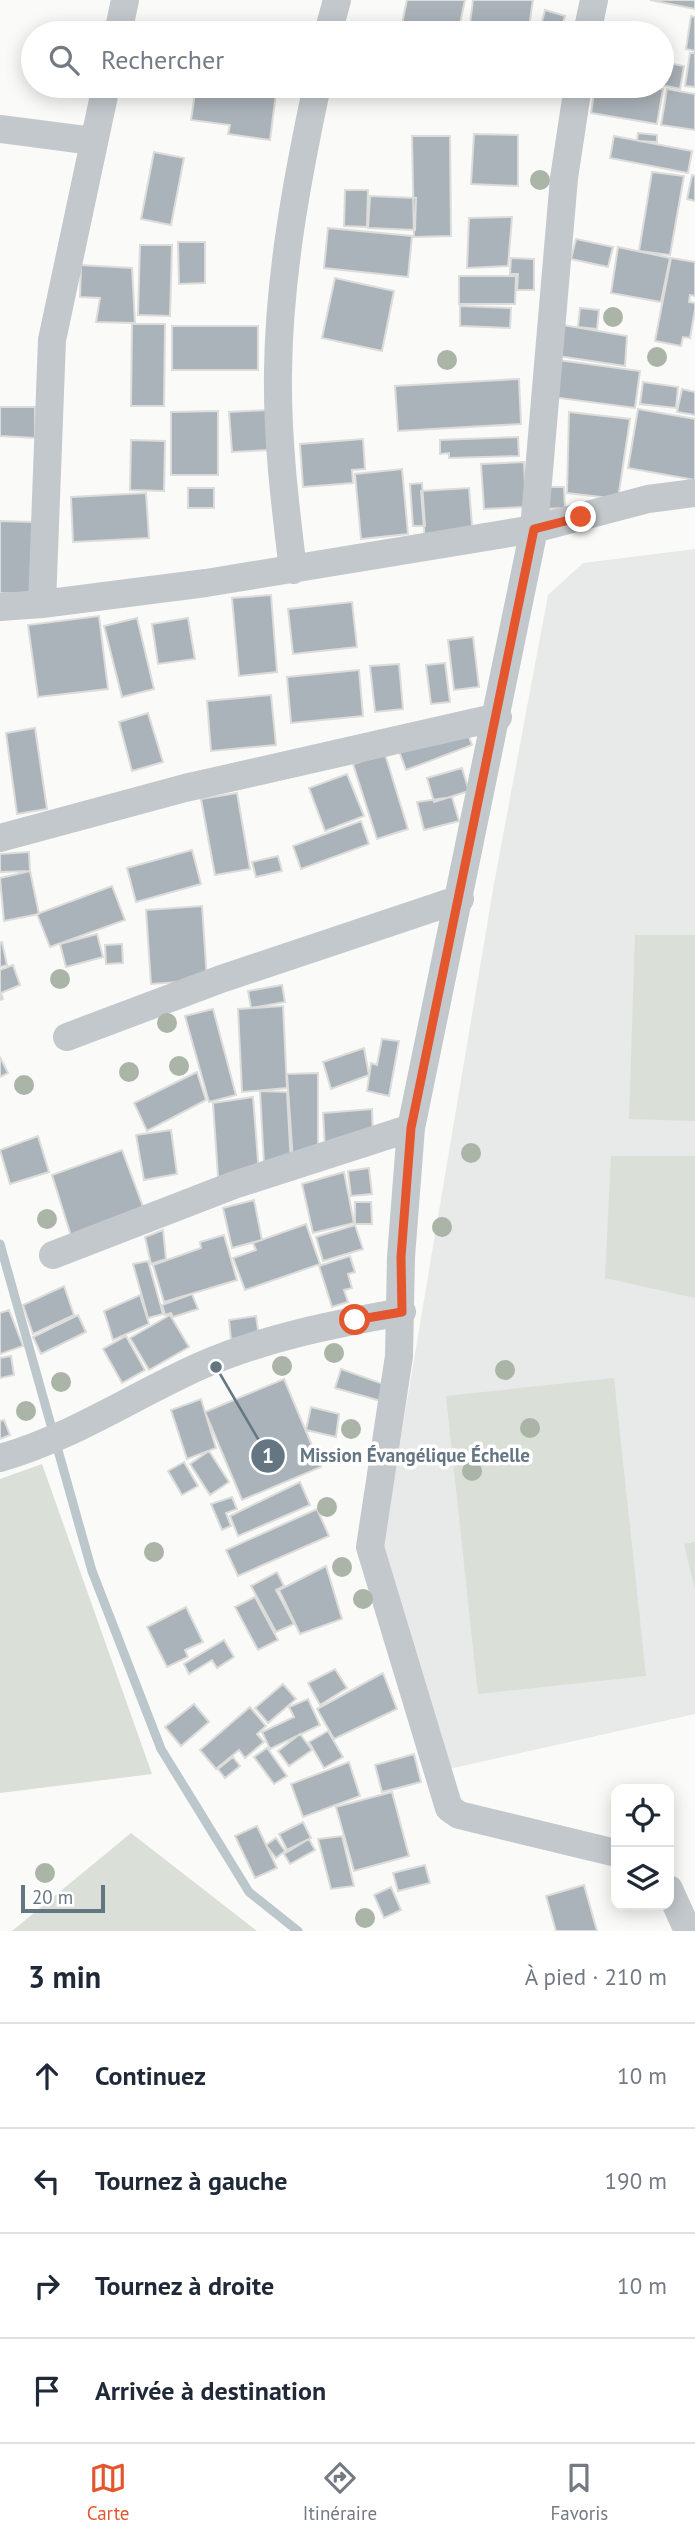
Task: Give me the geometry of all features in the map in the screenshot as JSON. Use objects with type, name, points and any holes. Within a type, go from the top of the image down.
[{"type":"street","points":[[121,21],[125,0]]},
{"type":"street","points":[[331,21],[337,0]]},
{"type":"street","points":[[590,21],[594,0]]},
{"type":"street","points":[[42,604],[52,340],[103,98]]},
{"type":"street","points":[[293,569],[280,468],[278,370],[287,260],[304,145],[314,98]]},
{"type":"street","points":[[576,98],[564,178],[534,529],[498,717],[411,1128],[401,1257],[402,1312],[399,1356],[370,1547],[445,1799],[459,1815],[611,1852]]},
{"type":"street","points":[[0,129],[93,141]]},
{"type":"street","points":[[0,607],[42,604],[293,569],[534,529],[648,499],[695,493]]},
{"type":"street","points":[[0,838],[186,788],[498,717]]},
{"type":"street","points":[[67,1037],[221,979],[460,899]]},
{"type":"street","points":[[52,1255],[234,1185],[411,1128]]},
{"type":"street","points":[[0,1458],[53,1439],[202,1365],[295,1334],[402,1312]]},
{"type":"street","points":[[674,1900],[688,1931]]},
{"type":"shaded area","points":[[695,549],[695,1714],[449,1769],[383,1544],[495,878],[548,595],[583,563]]},
{"type":"shaded area","points":[[635,935],[695,935],[695,1121],[629,1119]]},
{"type":"shaded area","points":[[611,1156],[695,1156],[695,1298],[605,1278]]},
{"type":"shaded area","points":[[614,1378],[646,1676],[478,1694],[446,1396]]},
{"type":"shaded area","points":[[42,1464],[152,1774],[0,1793],[0,1479]]},
{"type":"shaded area","points":[[695,1542],[695,1590],[684,1544]]},
{"type":"shaded area","points":[[131,1833],[257,1931],[12,1931]]},
{"type":"building","points":[[407,0],[465,0],[461,21],[403,21]]},
{"type":"building","points":[[473,0],[533,0],[530,21],[470,21]]},
{"type":"building","points":[[650,0],[695,0],[695,9]]},
{"type":"building","points":[[545,10],[565,16],[564,21],[542,21]]},
{"type":"building","points":[[691,16],[695,17],[695,51],[686,49]]},
{"type":"building","points":[[690,53],[695,53],[695,87],[685,86]]},
{"type":"building","points":[[674,64],[684,66],[680,89],[674,88]]},
{"type":"building","points":[[674,90],[695,94],[695,130],[661,125],[666,98],[674,98]]},
{"type":"building","points":[[194,98],[275,98],[270,140],[228,134],[230,125],[191,120]]},
{"type":"building","points":[[593,98],[661,98],[657,124],[591,113]]},
{"type":"building","points":[[638,133],[657,135],[657,142],[637,141]]},
{"type":"building","points":[[474,134],[518,135],[518,186],[471,184]]},
{"type":"building","points":[[412,136],[450,136],[451,236],[414,237]]},
{"type":"building","points":[[614,136],[692,151],[688,173],[610,158]]},
{"type":"building","points":[[154,152],[184,158],[171,225],[141,219]]},
{"type":"building","points":[[652,172],[684,176],[670,255],[639,251]]},
{"type":"building","points":[[692,175],[695,176],[695,201],[687,199]]},
{"type":"building","points":[[345,190],[368,190],[367,227],[344,226]]},
{"type":"building","points":[[370,196],[416,198],[415,230],[368,228]]},
{"type":"building","points":[[512,217],[508,266],[467,268],[469,218]]},
{"type":"building","points":[[328,228],[412,236],[408,277],[324,268]]},
{"type":"building","points":[[576,239],[613,247],[608,267],[571,259]]},
{"type":"building","points":[[178,242],[205,242],[205,283],[179,284]]},
{"type":"building","points":[[140,245],[172,245],[170,316],[138,315]]},
{"type":"building","points":[[618,247],[670,258],[661,302],[611,293]]},
{"type":"building","points":[[511,258],[534,259],[534,290],[517,290],[518,274],[510,274]]},
{"type":"building","points":[[671,258],[695,262],[695,296],[690,295],[689,302],[695,303],[695,309],[690,338],[683,337],[681,346],[655,341]]},
{"type":"building","points":[[81,265],[132,268],[135,323],[96,322],[100,298],[80,297]]},
{"type":"building","points":[[459,276],[516,276],[515,304],[459,304]]},
{"type":"building","points":[[335,278],[394,291],[382,351],[322,338]]},
{"type":"building","points":[[460,306],[511,308],[510,328],[460,326]]},
{"type":"building","points":[[580,308],[599,310],[597,329],[578,327]]},
{"type":"building","points":[[132,324],[165,324],[164,406],[131,406]]},
{"type":"building","points":[[563,325],[627,336],[625,366],[558,356]]},
{"type":"building","points":[[172,326],[258,326],[258,370],[172,370]]},
{"type":"building","points":[[558,360],[640,371],[635,408],[552,397]]},
{"type":"building","points":[[519,379],[521,424],[398,431],[395,386]]},
{"type":"building","points":[[643,382],[678,387],[676,408],[640,404]]},
{"type":"building","points":[[682,389],[695,392],[695,415],[677,412]]},
{"type":"building","points":[[0,407],[35,407],[35,438],[0,436]]},
{"type":"building","points":[[638,409],[695,419],[695,480],[628,468]]},
{"type":"building","points":[[266,410],[269,450],[232,452],[229,412]]},
{"type":"building","points":[[218,411],[218,475],[171,475],[171,412]]},
{"type":"building","points":[[569,412],[630,419],[618,499],[567,493]]},
{"type":"building","points":[[518,437],[519,456],[449,458],[449,453],[440,454],[440,440]]},
{"type":"building","points":[[363,439],[365,469],[352,470],[353,483],[303,487],[300,444]]},
{"type":"building","points":[[131,440],[165,441],[164,491],[130,490]]},
{"type":"building","points":[[524,462],[526,507],[484,509],[481,464]]},
{"type":"building","points":[[402,469],[408,534],[361,539],[355,474]]},
{"type":"building","points":[[422,483],[425,526],[413,526],[410,484]]},
{"type":"building","points":[[544,487],[564,487],[565,508],[545,509]]},
{"type":"building","points":[[188,488],[214,488],[214,508],[188,508]]},
{"type":"building","points":[[469,488],[474,550],[426,554],[421,491]]},
{"type":"building","points":[[146,493],[149,538],[73,542],[71,497]]},
{"type":"building","points":[[0,521],[33,522],[32,594],[0,593]]},
{"type":"building","points":[[271,595],[277,672],[239,676],[232,598]]},
{"type":"building","points":[[352,602],[357,647],[293,654],[288,609]]},
{"type":"building","points":[[99,616],[108,689],[38,697],[28,625]]},
{"type":"building","points":[[137,618],[154,689],[122,697],[104,626]]},
{"type":"building","points":[[188,618],[195,659],[158,664],[152,624]]},
{"type":"building","points":[[473,637],[479,687],[454,690],[448,640]]},
{"type":"building","points":[[445,663],[450,702],[431,704],[426,665]]},
{"type":"building","points":[[399,664],[403,709],[375,712],[370,666]]},
{"type":"building","points":[[359,670],[363,716],[291,723],[287,677]]},
{"type":"building","points":[[271,695],[276,745],[211,751],[207,701]]},
{"type":"building","points":[[148,713],[163,762],[132,771],[119,722]]},
{"type":"building","points":[[465,727],[472,745],[406,770],[399,751]]},
{"type":"building","points":[[35,728],[47,809],[17,814],[6,733]]},
{"type":"building","points":[[385,754],[408,829],[377,839],[353,764]]},
{"type":"building","points":[[462,768],[469,791],[434,802],[427,778]]},
{"type":"building","points":[[347,774],[364,816],[325,831],[309,788]]},
{"type":"building","points":[[237,793],[250,869],[215,875],[201,799]]},
{"type":"building","points":[[452,797],[459,821],[424,830],[417,802]]},
{"type":"building","points":[[361,821],[369,844],[301,869],[293,846]]},
{"type":"building","points":[[192,850],[201,884],[136,902],[127,868]]},
{"type":"building","points":[[29,852],[30,871],[0,872],[0,854]]},
{"type":"building","points":[[278,856],[282,871],[256,877],[252,862]]},
{"type":"building","points":[[30,871],[39,914],[4,921],[0,878]]},
{"type":"building","points":[[112,886],[125,920],[50,947],[37,914]]},
{"type":"building","points":[[202,906],[207,980],[151,984],[146,910]]},
{"type":"building","points":[[97,934],[103,957],[66,967],[60,944]]},
{"type":"building","points":[[2,942],[7,965],[0,967],[0,943]]},
{"type":"building","points":[[122,944],[123,963],[106,964],[105,945]]},
{"type":"building","points":[[13,965],[20,985],[1,993],[3,999],[0,1000],[0,970]]},
{"type":"building","points":[[282,985],[285,1002],[251,1008],[248,991]]},
{"type":"building","points":[[283,1006],[287,1088],[242,1092],[238,1009]]},
{"type":"building","points":[[213,1009],[236,1095],[209,1102],[185,1016]]},
{"type":"building","points":[[382,1039],[399,1041],[389,1096],[367,1091],[371,1063],[377,1065]]},
{"type":"building","points":[[364,1048],[369,1075],[331,1089],[323,1062]]},
{"type":"building","points":[[0,1057],[8,1073],[0,1077]]},
{"type":"building","points":[[197,1072],[206,1100],[147,1131],[134,1103]]},
{"type":"building","points":[[318,1073],[318,1157],[293,1161],[287,1074]]},
{"type":"building","points":[[260,1091],[287,1092],[291,1165],[264,1164]]},
{"type":"building","points":[[253,1097],[259,1174],[218,1177],[213,1103]]},
{"type":"building","points":[[372,1109],[373,1139],[325,1148],[323,1113]]},
{"type":"building","points":[[171,1130],[177,1174],[144,1180],[136,1135]]},
{"type":"building","points":[[38,1136],[49,1172],[10,1184],[0,1150]]},
{"type":"building","points":[[122,1150],[145,1212],[72,1239],[52,1175]]},
{"type":"building","points":[[369,1168],[372,1194],[351,1196],[348,1171]]},
{"type":"building","points":[[344,1172],[354,1223],[313,1233],[302,1184]]},
{"type":"building","points":[[254,1200],[262,1240],[232,1248],[223,1208]]},
{"type":"building","points":[[355,1202],[371,1202],[372,1224],[355,1224]]},
{"type":"building","points":[[306,1224],[320,1264],[245,1290],[233,1258],[256,1250],[253,1243]]},
{"type":"building","points":[[355,1225],[363,1249],[323,1261],[316,1237]]},
{"type":"building","points":[[163,1230],[166,1259],[151,1264],[145,1237]]},
{"type":"building","points":[[224,1235],[237,1280],[164,1302],[153,1265],[201,1248],[200,1242]]},
{"type":"building","points":[[350,1256],[355,1272],[348,1274],[352,1288],[344,1290],[348,1302],[332,1307],[319,1266]]},
{"type":"building","points":[[148,1261],[163,1314],[148,1318],[133,1264]]},
{"type":"building","points":[[64,1286],[74,1315],[33,1334],[23,1305]]},
{"type":"building","points":[[192,1294],[198,1309],[173,1317],[171,1313],[165,1315],[162,1305]]},
{"type":"building","points":[[140,1295],[149,1324],[113,1340],[104,1311]]},
{"type":"building","points":[[9,1310],[23,1346],[0,1354],[0,1313]]},
{"type":"building","points":[[78,1315],[86,1332],[41,1354],[33,1337]]},
{"type":"building","points":[[170,1315],[189,1347],[149,1370],[130,1338]]},
{"type":"building","points":[[256,1316],[259,1336],[231,1339],[229,1320]]},
{"type":"building","points":[[126,1336],[145,1370],[122,1383],[103,1349]]},
{"type":"building","points":[[11,1356],[14,1375],[0,1378],[0,1358]]},
{"type":"building","points":[[341,1369],[386,1385],[381,1401],[335,1388]]},
{"type":"building","points":[[284,1379],[321,1467],[242,1500],[205,1412]]},
{"type":"building","points":[[201,1399],[216,1448],[187,1459],[171,1410]]},
{"type":"building","points":[[311,1407],[339,1414],[336,1437],[306,1430]]},
{"type":"building","points":[[4,1420],[10,1435],[0,1439],[0,1421]]},
{"type":"building","points":[[209,1451],[229,1482],[210,1495],[190,1464]]},
{"type":"building","points":[[184,1462],[198,1486],[182,1495],[168,1471]]},
{"type":"building","points":[[300,1482],[310,1505],[238,1536],[230,1516]]},
{"type":"building","points":[[232,1497],[237,1509],[226,1513],[231,1526],[222,1530],[211,1504]]},
{"type":"building","points":[[317,1509],[329,1536],[238,1576],[226,1550]]},
{"type":"building","points":[[326,1566],[342,1619],[300,1634],[279,1590]]},
{"type":"building","points":[[277,1572],[284,1586],[276,1590],[294,1624],[276,1632],[251,1586]]},
{"type":"building","points":[[255,1597],[278,1640],[258,1650],[235,1607]]},
{"type":"building","points":[[186,1607],[203,1642],[185,1650],[188,1657],[167,1667],[147,1627]]},
{"type":"building","points":[[224,1640],[234,1657],[217,1668],[212,1660],[189,1674],[184,1664]]},
{"type":"building","points":[[335,1669],[347,1688],[320,1705],[308,1683]]},
{"type":"building","points":[[383,1673],[397,1709],[334,1739],[317,1709]]},
{"type":"building","points":[[283,1684],[296,1699],[268,1723],[255,1708]]},
{"type":"building","points":[[308,1699],[320,1725],[270,1749],[262,1732],[294,1717],[289,1707]]},
{"type":"building","points":[[194,1704],[209,1722],[181,1746],[165,1727]]},
{"type":"building","points":[[250,1707],[266,1726],[257,1734],[264,1742],[245,1758],[239,1750],[216,1769],[200,1750]]},
{"type":"building","points":[[328,1731],[343,1757],[324,1768],[309,1742]]},
{"type":"building","points":[[300,1734],[312,1750],[289,1766],[278,1751]]},
{"type":"building","points":[[267,1748],[287,1776],[274,1784],[254,1757]]},
{"type":"building","points":[[414,1754],[421,1782],[382,1792],[375,1765]]},
{"type":"building","points":[[233,1757],[240,1766],[225,1778],[218,1769]]},
{"type":"building","points":[[349,1762],[360,1796],[303,1817],[291,1784]]},
{"type":"building","points":[[392,1792],[409,1856],[354,1871],[336,1807]]},
{"type":"building","points":[[303,1822],[311,1838],[287,1850],[279,1834]]},
{"type":"building","points":[[257,1826],[277,1868],[255,1878],[235,1836]]},
{"type":"building","points":[[342,1836],[354,1886],[331,1889],[318,1839]]},
{"type":"building","points":[[276,1838],[285,1851],[276,1858],[266,1845]]},
{"type":"building","points":[[309,1839],[315,1850],[290,1864],[284,1854]]},
{"type":"building","points":[[425,1865],[430,1883],[398,1891],[393,1873]]},
{"type":"building","points":[[584,1885],[597,1931],[556,1931],[546,1896]]},
{"type":"building","points":[[391,1887],[401,1910],[384,1918],[374,1895]]},
{"type":"waterway","points":[[0,1244],[92,1571],[161,1749],[249,1892],[298,1931]]},
{"type":"place","name":"Mission Évangélique Échelle","points":[[216,1367]]},
{"type":"route","points":[[355,1320],[402,1312],[401,1257],[411,1128],[498,717],[534,529],[581,517]]}]
